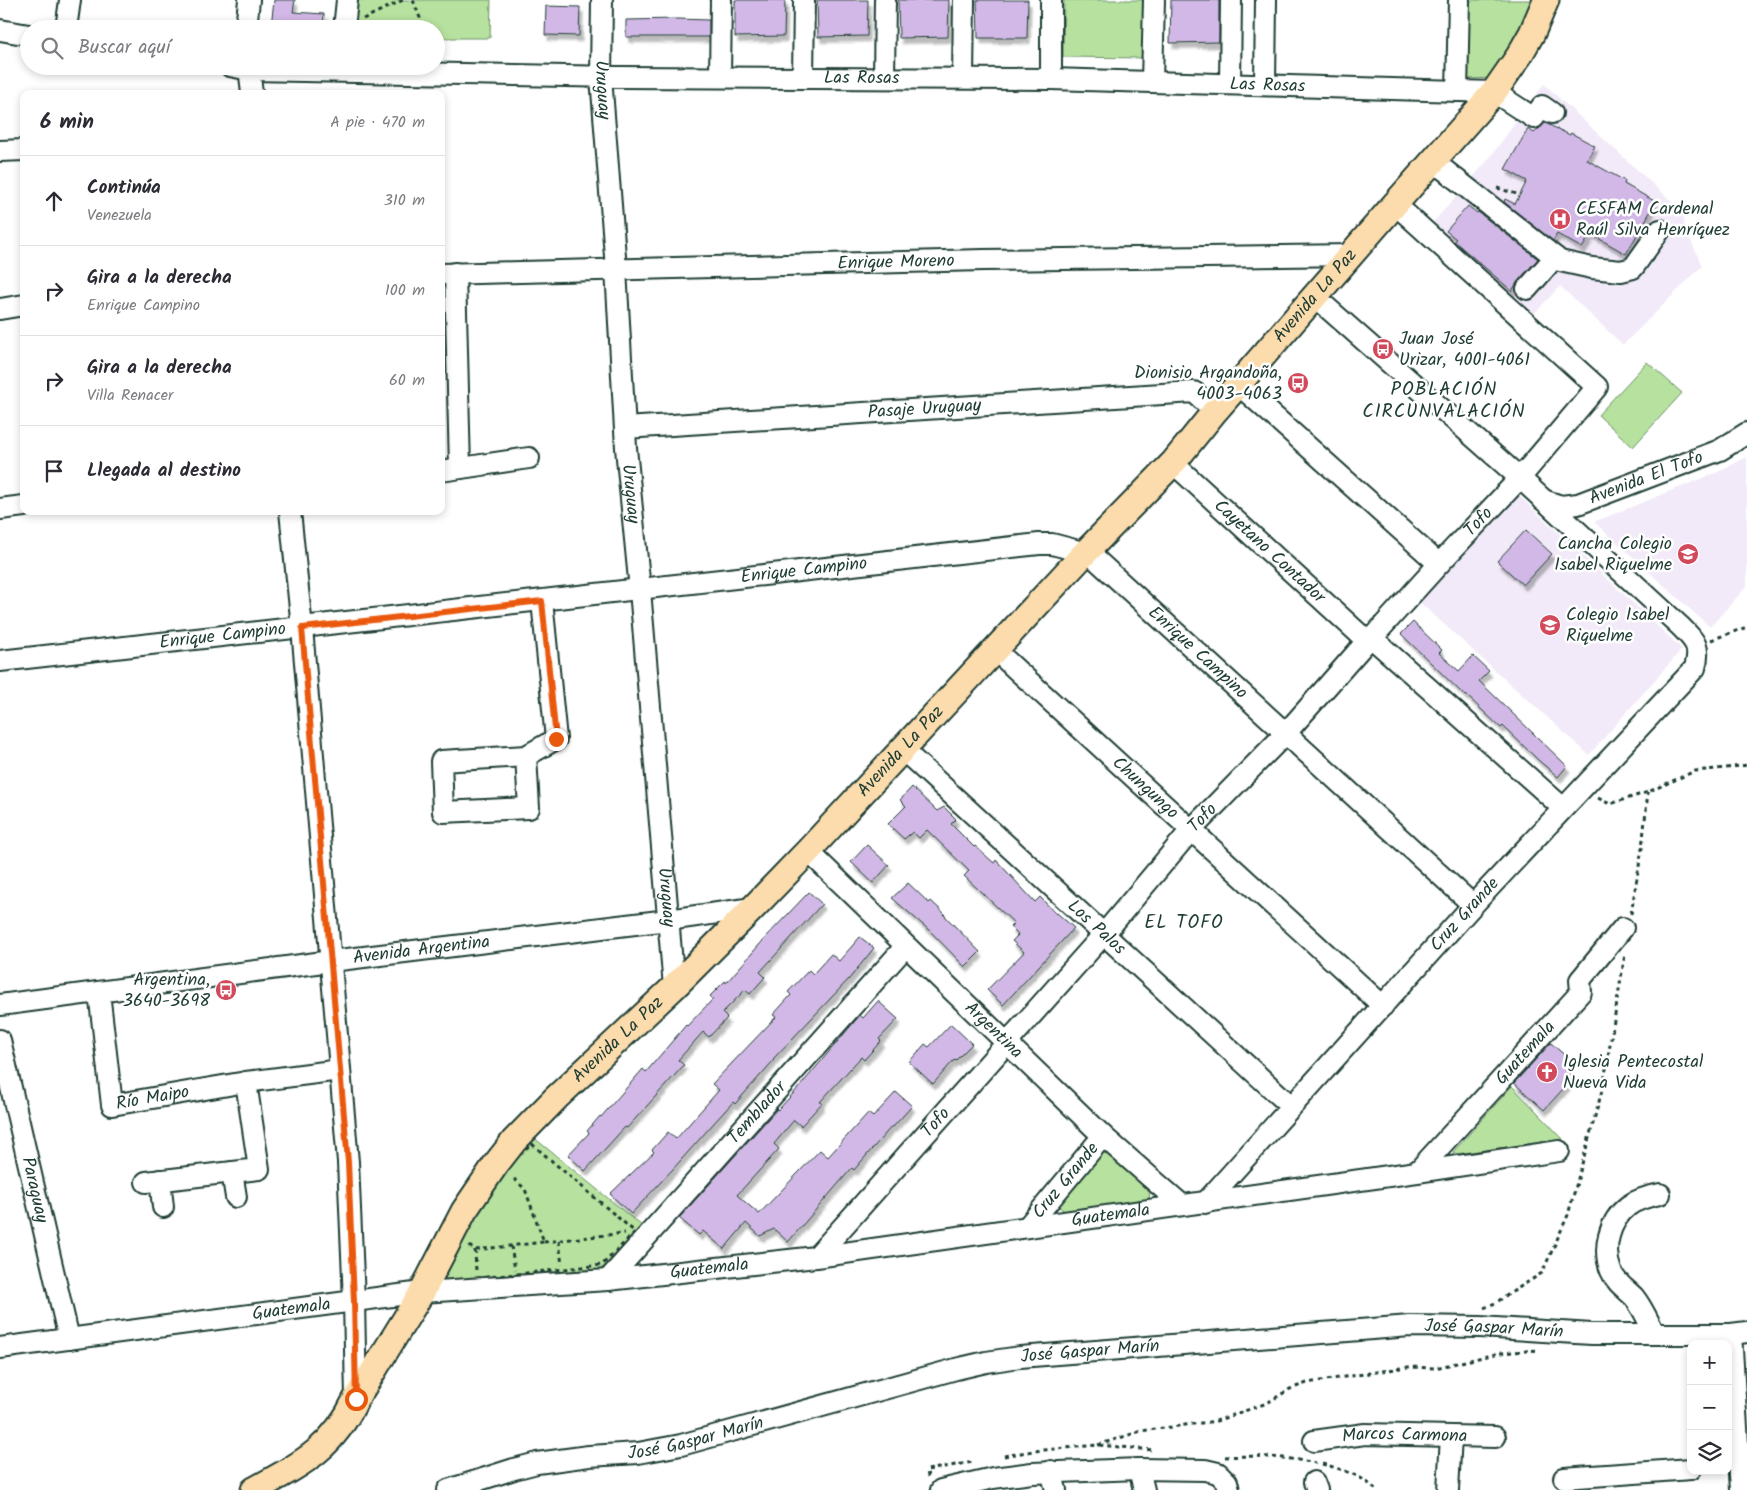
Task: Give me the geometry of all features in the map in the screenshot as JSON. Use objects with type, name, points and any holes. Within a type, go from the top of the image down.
[{"type":"main road","name":"Avenida La Paz","points":[[254,1490],[299,1466],[323,1447],[342,1424],[422,1292],[464,1211],[490,1172],[514,1141],[753,908],[1084,554],[1174,463],[1215,411],[1494,92],[1519,56],[1532,33],[1546,0]]},
{"type":"street","points":[[67,20],[70,0]]},
{"type":"street","points":[[247,20],[249,0]]},
{"type":"street","points":[[345,20],[348,0]]},
{"type":"street","name":"Uruguay","points":[[602,0],[602,77],[625,428],[674,986]]},
{"type":"street","points":[[720,77],[721,0]]},
{"type":"street","points":[[804,0],[804,78]]},
{"type":"street","points":[[884,78],[885,0]]},
{"type":"street","points":[[963,78],[964,0]]},
{"type":"street","points":[[1051,0],[1051,79]]},
{"type":"street","points":[[1152,82],[1154,0]]},
{"type":"street","points":[[1230,84],[1231,0]]},
{"type":"street","points":[[1265,85],[1266,0]]},
{"type":"street","points":[[1457,91],[1459,0]]},
{"type":"street","points":[[0,30],[20,33]]},
{"type":"street","name":"Las Rosas","points":[[445,72],[602,77],[1051,79],[1494,92]]},
{"type":"street","points":[[251,75],[252,90]]},
{"type":"street","points":[[1494,92],[1534,118],[1542,106],[1552,113]]},
{"type":"street","points":[[0,151],[20,150]]},
{"type":"street","points":[[1433,161],[1560,261],[1592,268],[1621,271],[1633,268],[1660,230]]},
{"type":"street","name":"Tofo","points":[[816,1257],[1104,934],[1191,830],[1286,732],[1438,564],[1520,478],[1597,387],[1395,204]]},
{"type":"street","name":"Enrique Moreno","points":[[448,273],[983,260],[1351,255]]},
{"type":"street","points":[[1526,289],[1555,256]]},
{"type":"street","points":[[448,273],[451,469],[529,458]]},
{"type":"street","points":[[1315,297],[1520,478],[1680,626],[1696,645]]},
{"type":"street","points":[[0,309],[20,306]]},
{"type":"street","points":[[1239,385],[1438,564]]},
{"type":"street","name":"Pasaje Uruguay","points":[[625,428],[1194,392],[1215,411]]},
{"type":"street","name":"Avenida El Tofo","points":[[1540,498],[1561,506],[1578,504],[1720,450],[1747,432]]},
{"type":"street","name":"Cayetano Contador","points":[[1174,463],[1370,640],[1563,808]]},
{"type":"street","points":[[0,509],[20,506]]},
{"type":"street","points":[[290,515],[302,628],[348,1162],[356,1399]]},
{"type":"street","name":"Enrique Campino","points":[[0,661],[1052,544],[1084,554],[1090,554],[1473,905]]},
{"type":"street","points":[[526,756],[529,808],[443,812],[441,761],[526,756],[556,739],[542,601]]},
{"type":"street","name":"Cruz Grande","points":[[1205,1202],[1473,905],[1695,668],[1698,655],[1696,645]]},
{"type":"street","name":"Chungungo","points":[[995,650],[1382,1006]]},
{"type":"street","name":"Los Palos","points":[[902,749],[1291,1106]]},
{"type":"street","name":"Argentina","points":[[808,851],[1103,1136],[1182,1205]]},
{"type":"street","name":"Avenida Argentina","points":[[0,1005],[753,908]]},
{"type":"street","name":"Guatemala","points":[[1417,1172],[1581,992],[1580,980],[1627,921]]},
{"type":"street","name":"Temblador","points":[[608,1280],[905,946]]},
{"type":"street","name":"Río Maipo","points":[[99,992],[112,1105],[246,1082],[340,1070]]},
{"type":"street","name":"Paraguay","points":[[0,1040],[8,1112],[69,1339]]},
{"type":"street","points":[[163,1207],[153,1181],[260,1169],[246,1082]]},
{"type":"street","name":"Cruz Grande","points":[[1028,1226],[1103,1136]]},
{"type":"street","name":"Guatemala","points":[[0,1348],[422,1292],[608,1280],[816,1257],[1417,1172],[1559,1150]]},
{"type":"street","points":[[232,1172],[236,1197]]},
{"type":"street","points":[[1655,1334],[1642,1308],[1618,1283],[1612,1273],[1606,1248],[1615,1220],[1629,1205],[1648,1196],[1660,1194]]},
{"type":"street","name":"José Gaspar Marín","points":[[448,1490],[537,1463],[580,1457],[638,1453],[681,1445],[986,1362],[1020,1357],[1410,1326],[1592,1334],[1739,1333]]},
{"type":"street","points":[[1739,1333],[1742,1436],[1734,1466],[1741,1490]]},
{"type":"street","name":"Marcos Carmona","points":[[1314,1441],[1365,1434],[1495,1437]]},
{"type":"street","points":[[1448,1490],[1451,1436]]},
{"type":"street","points":[[1139,1469],[1144,1490]]},
{"type":"street","points":[[941,1490],[968,1487],[993,1478],[1053,1480],[1139,1469],[1205,1470],[1218,1472],[1227,1482],[1229,1490]]},
{"type":"street","points":[[1564,1478],[1687,1469]]},
{"type":"path","points":[[361,20],[403,0]]},
{"type":"path","points":[[413,0],[420,20]]},
{"type":"path","points":[[1696,645],[1747,627]]},
{"type":"path","points":[[1580,790],[1610,804],[1648,792],[1695,771],[1747,764]]},
{"type":"path","points":[[1627,921],[1642,848],[1648,792]]},
{"type":"path","points":[[1460,1327],[1475,1313],[1495,1303],[1542,1273],[1564,1223],[1603,1087],[1625,953]]},
{"type":"path","points":[[532,1144],[635,1232]]},
{"type":"path","points":[[544,1242],[525,1189],[504,1170],[482,1202],[440,1282],[602,1265],[635,1232]]},
{"type":"path","points":[[460,1241],[475,1250],[635,1232]]},
{"type":"path","points":[[559,1241],[562,1269]]},
{"type":"path","points":[[511,1246],[516,1274]]},
{"type":"path","points":[[475,1250],[476,1278]]},
{"type":"path","points":[[1098,1445],[1142,1431],[1216,1421],[1267,1403],[1290,1389],[1307,1383],[1408,1367],[1435,1368],[1500,1353],[1540,1350]]},
{"type":"shaded area","name":"CESFAM Cardenal Raúl Silva Henríquez","points":[[1544,84],[1683,212],[1685,227],[1702,266],[1623,345],[1560,286],[1533,315],[1430,226],[1488,160],[1518,119],[1540,98],[1536,95]]},
{"type":"shaded area","name":"Cancha Colegio Isabel Riquelme","points":[[1747,457],[1747,586],[1710,627],[1594,522],[1718,472]]},
{"type":"shaded area","name":"Colegio Isabel Riquelme","points":[[1515,492],[1682,649],[1589,755],[1417,600]]},
{"type":"green space","points":[[356,0],[491,0],[490,38],[445,38],[445,20],[355,20]]},
{"type":"green space","points":[[1064,0],[1146,0],[1145,58],[1063,57]]},
{"type":"green space","points":[[1469,0],[1533,0],[1496,78],[1468,79]]},
{"type":"green space","points":[[1647,362],[1682,393],[1633,447],[1598,415]]},
{"type":"green space","points":[[1512,1086],[1563,1139],[1457,1154],[1453,1152]]},
{"type":"green space","points":[[533,1137],[642,1226],[600,1270],[434,1286],[488,1186]]},
{"type":"green space","points":[[1106,1152],[1150,1191],[1149,1199],[1066,1212],[1059,1207],[1059,1203],[1101,1153]]},
{"type":"building","points":[[274,0],[295,0],[293,12],[324,14],[324,20],[272,20]]},
{"type":"building","points":[[735,0],[785,0],[784,36],[735,37]]},
{"type":"building","points":[[817,0],[868,0],[867,36],[818,37]]},
{"type":"building","points":[[898,0],[949,0],[948,37],[899,38]]},
{"type":"building","points":[[977,0],[1028,0],[1027,38],[978,38]]},
{"type":"building","points":[[1171,0],[1219,0],[1219,42],[1170,43]]},
{"type":"building","points":[[546,6],[580,7],[579,36],[545,35]]},
{"type":"building","points":[[626,20],[709,20],[709,37],[626,37]]},
{"type":"building","points":[[1545,123],[1570,135],[1571,133],[1595,146],[1587,160],[1625,181],[1624,184],[1656,202],[1626,254],[1591,234],[1582,248],[1557,234],[1553,241],[1504,202],[1505,199],[1515,204],[1527,181],[1505,169],[1528,129],[1534,133]]},
{"type":"building","points":[[1468,206],[1538,259],[1518,281],[1512,291],[1454,241],[1456,239],[1446,231]]},
{"type":"building","points":[[1526,530],[1552,554],[1523,585],[1497,561]]},
{"type":"building","points":[[1413,622],[1442,650],[1439,653],[1459,671],[1473,656],[1489,671],[1479,681],[1567,766],[1558,777],[1503,726],[1501,728],[1465,696],[1401,634]]},
{"type":"building","points":[[912,787],[937,811],[944,807],[956,819],[951,824],[974,847],[994,863],[996,860],[1035,902],[1040,897],[1056,914],[1074,928],[1003,1005],[987,990],[1024,952],[1012,941],[1018,935],[1010,927],[1014,923],[964,876],[969,871],[927,830],[919,838],[913,832],[904,839],[888,824],[906,806],[900,800]]},
{"type":"building","points":[[867,845],[889,865],[873,883],[851,862]]},
{"type":"building","points":[[908,883],[929,903],[931,901],[945,914],[980,952],[965,967],[930,931],[892,898]]},
{"type":"building","points":[[809,892],[822,904],[760,972],[765,977],[750,994],[745,990],[722,1013],[727,1018],[709,1037],[703,1032],[678,1060],[684,1065],[585,1171],[568,1155],[589,1133],[587,1131],[643,1069],[646,1072],[686,1025],[713,999],[710,996],[725,981],[726,983]]},
{"type":"building","points":[[860,937],[874,948],[849,979],[631,1214],[610,1194],[654,1152],[652,1150],[668,1132],[676,1139],[719,1090],[712,1084],[776,1017],[773,1015],[791,995],[788,992],[809,970],[813,974],[831,954],[839,961]]},
{"type":"building","points":[[878,1001],[898,1019],[879,1039],[881,1041],[864,1060],[861,1057],[801,1126],[794,1120],[774,1144],[779,1149],[737,1195],[759,1214],[820,1150],[828,1157],[868,1113],[873,1117],[896,1092],[912,1106],[854,1170],[852,1168],[788,1242],[774,1229],[760,1236],[746,1223],[724,1249],[703,1231],[699,1235],[679,1218],[801,1085],[860,1015],[863,1018]]},
{"type":"building","points":[[951,1024],[972,1044],[954,1060],[933,1084],[909,1062],[925,1044],[929,1047]]},
{"type":"building","name":"Iglesia Pentecostal Nueva Vida","points":[[1551,1043],[1570,1060],[1563,1067],[1574,1077],[1544,1110],[1514,1083]]},
{"type":"place","name":"CESFAM Cardenal Raúl Silva Henríquez","points":[[1560,219]]},
{"type":"place","name":"Juan José Urizar, 4001-4061","points":[[1383,349]]},
{"type":"place","name":"Dionisio Argandoña, 4003-4063","points":[[1298,383]]},
{"type":"place","name":"Cancha Colegio Isabel Riquelme","points":[[1688,554]]},
{"type":"place","name":"Colegio Isabel Riquelme","points":[[1550,625]]},
{"type":"place","name":"Argentina, 3640-3698","points":[[226,990]]},
{"type":"place","name":"Iglesia Pentecostal Nueva Vida","points":[[1547,1072]]},
{"type":"district","name":"POBLACIÓN CIRCUNVALACIÓN","points":[[1444,401]]},
{"type":"district","name":"EL TOFO","points":[[1184,923]]},
{"type":"route","points":[[356,1399],[348,1162],[302,628],[542,601],[556,739]]}]
